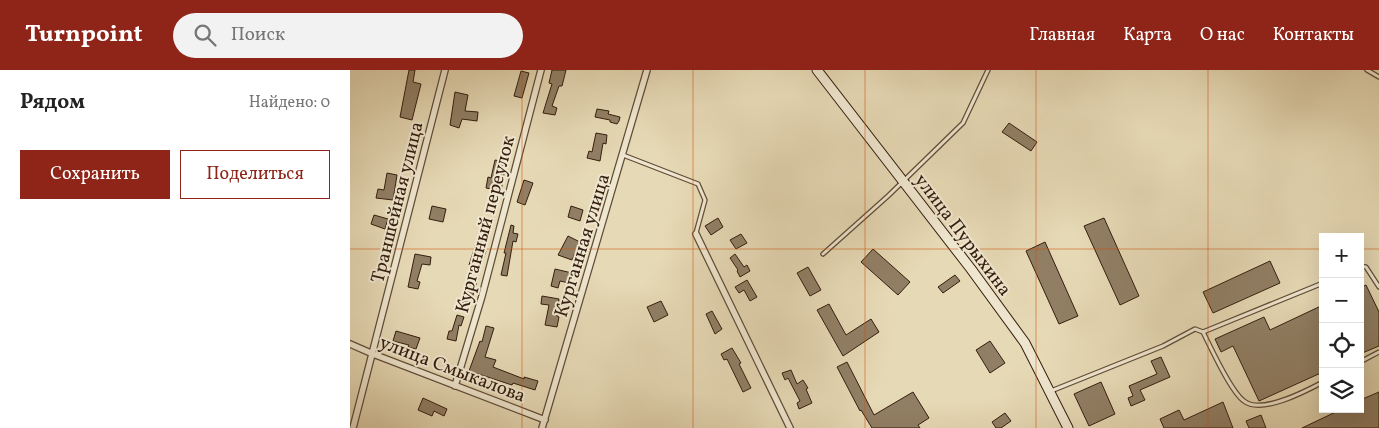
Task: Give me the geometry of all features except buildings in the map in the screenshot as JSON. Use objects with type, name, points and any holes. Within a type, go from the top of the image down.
[{"type":"street","name":"Траншейная улица","points":[[353,428],[445,70]]},
{"type":"street","name":"Курганный переулок","points":[[455,386],[482,296],[541,70]]},
{"type":"street","name":"Курганная улица","points":[[542,428],[647,70]]},
{"type":"street","name":"улица Пурыхина","points":[[817,70],[971,269],[1025,343],[1068,428]]},
{"type":"street","points":[[696,234],[790,428]]},
{"type":"street","name":"улица Смыкалова","points":[[350,344],[545,420]]},
{"type":"lane","points":[[823,254],[963,123],[988,70]]},
{"type":"lane","points":[[1367,70],[1379,77]]},
{"type":"lane","points":[[623,156],[698,184],[705,200],[696,234]]},
{"type":"lane","points":[[1364,266],[1366,266],[1379,287]]},
{"type":"lane","points":[[1203,332],[1319,286]]},
{"type":"lane","points":[[1050,391],[1163,346],[1195,329],[1203,332],[1236,394],[1245,403],[1262,406],[1301,393],[1319,384]]},
{"type":"lane","points":[[1364,360],[1379,352]]}]
